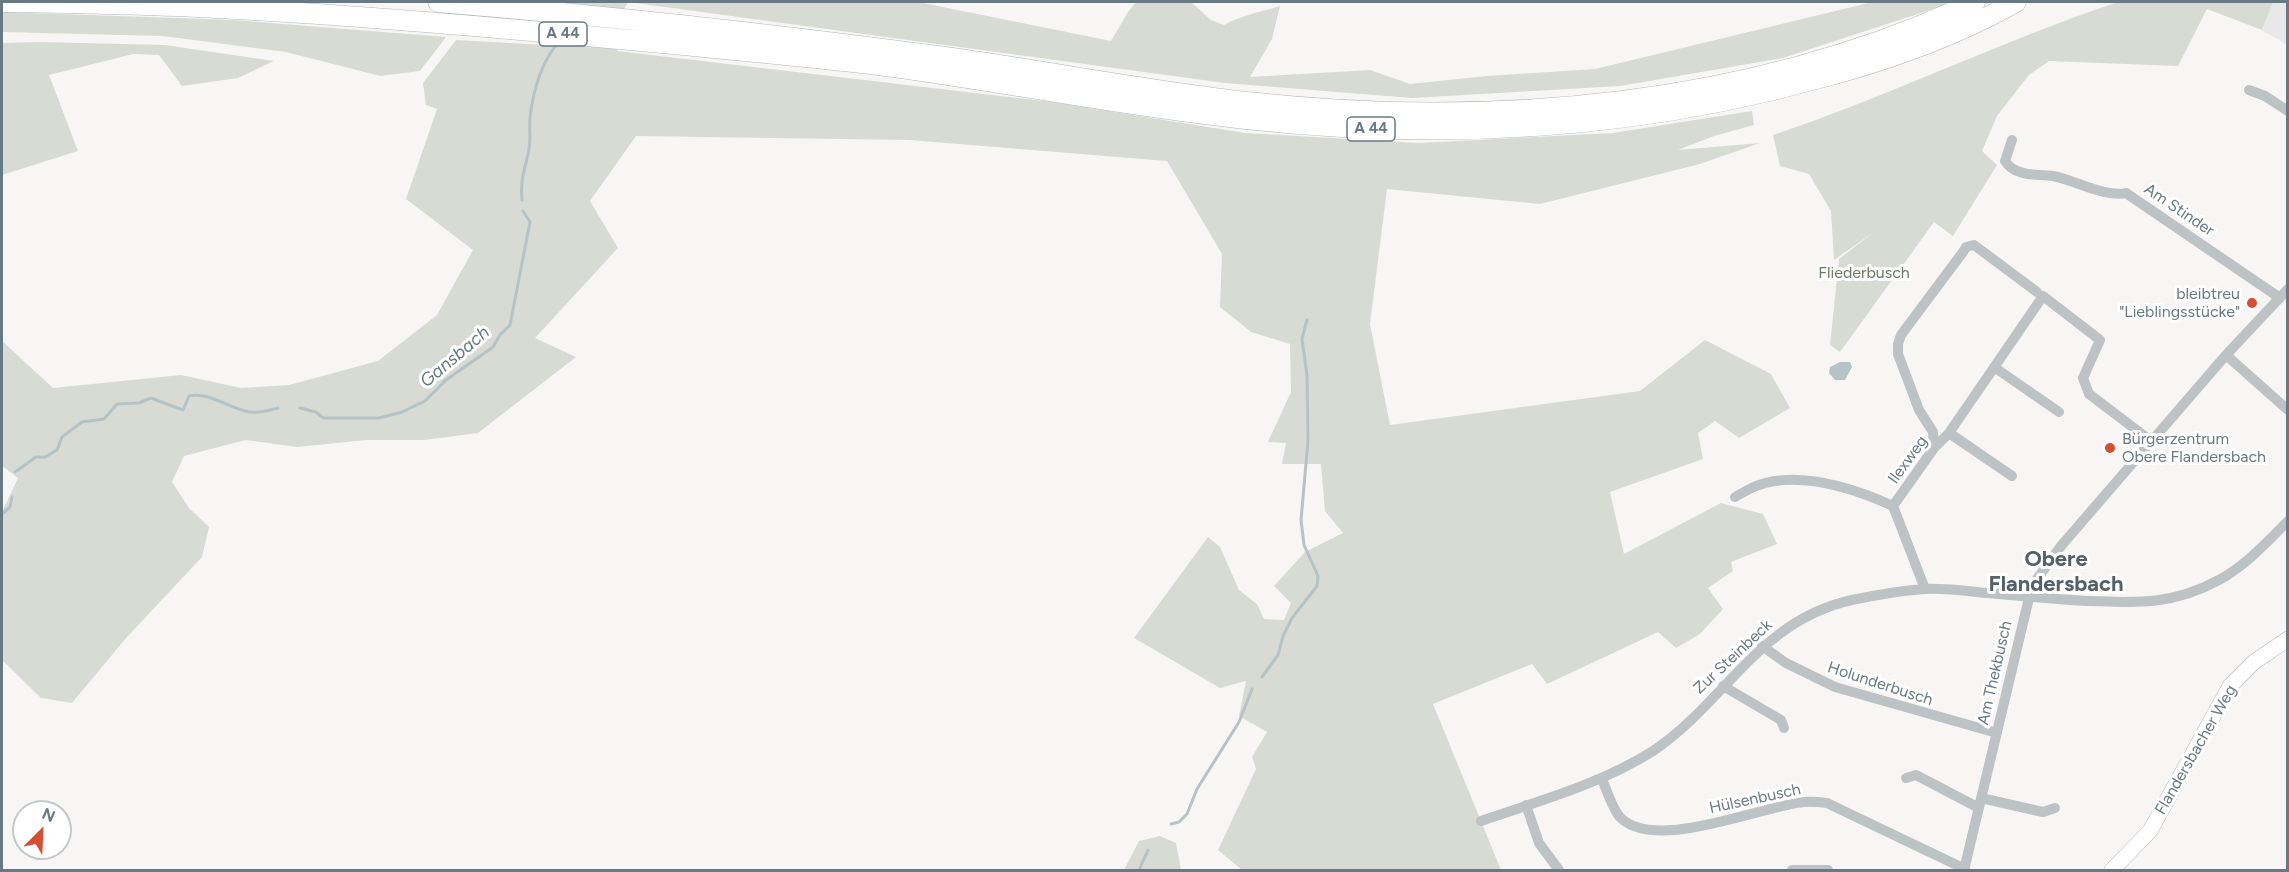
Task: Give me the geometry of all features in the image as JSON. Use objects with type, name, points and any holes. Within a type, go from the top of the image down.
[{"type":"highway","name":"A 44","points":[[2,2],[213,7],[414,20],[712,47],[882,66],[1245,119],[1334,128],[1412,130],[1515,128],[1683,110],[1784,88],[1862,67],[1918,46],[2016,2]]},
{"type":"highway","name":"A 44","points":[[438,2],[714,27],[928,55],[1246,102],[1416,113],[1513,111],[1607,104],[1750,78],[1863,47],[1976,2]]},
{"type":"main road","name":"Flandersbacher Weg","points":[[2112,870],[2150,831],[2230,686],[2254,662],[2288,639]]},
{"type":"street","points":[[2249,90],[2265,96],[2288,111]]},
{"type":"street","name":"Am Stinder","points":[[2012,140],[2005,161],[2015,171],[2024,174],[2053,176],[2116,195],[2126,193],[2284,294]]},
{"type":"street","points":[[1934,447],[1934,432],[1919,410],[1898,354],[1898,344],[1901,335],[1970,245],[1974,245],[2100,340],[2083,378],[2089,394],[2151,441]]},
{"type":"street","name":"Ilexweg","points":[[1893,507],[1934,447],[1949,433],[2040,294]]},
{"type":"street","name":"Am Thekbusch","points":[[1964,870],[2029,598],[2037,579],[2061,546],[2151,441],[2226,355],[2284,294]]},
{"type":"street","points":[[2226,355],[2288,410]]},
{"type":"street","points":[[1994,367],[2059,412]]},
{"type":"street","name":"Ilexweg","points":[[1949,433],[2012,476]]},
{"type":"street","points":[[1735,497],[1757,486],[1803,480],[1846,490],[1893,507],[1925,589]]},
{"type":"street","name":"Zur Steinbeck","points":[[1481,821],[1602,778],[1652,751],[1672,737],[1762,646],[1805,617],[1829,607],[1852,600],[1925,589],[2029,598],[2141,603],[2175,598],[2208,586],[2234,570],[2288,521]]},
{"type":"street","name":"Holunderbusch","points":[[1762,646],[1786,663],[1835,687],[1997,733]]},
{"type":"street","points":[[1723,686],[1780,720],[1784,728]]},
{"type":"street","points":[[1906,778],[1916,775],[1980,803],[2043,812],[2055,808]]},
{"type":"street","name":"Hülsenbusch","points":[[1602,778],[1620,816],[1639,829],[1657,831],[1716,823],[1803,802],[1827,803],[1964,870]]},
{"type":"street","points":[[1526,806],[1539,843],[1559,870]]},
{"type":"street","points":[[1792,870],[1828,870]]},
{"type":"shaded area","points":[[2273,2],[2287,2],[2287,45],[2262,30]]},
{"type":"shaded area","points":[[1840,362],[1850,362],[1852,367],[1845,380],[1835,380],[1829,373],[1830,367]]},
{"type":"green space","points":[[551,2],[628,2],[624,9],[617,51],[1052,102],[1245,133],[1419,143],[1613,133],[1752,111],[1754,125],[1714,136],[1678,150],[1760,143],[1700,164],[1540,204],[1387,189],[1370,324],[1390,425],[1640,391],[1705,340],[1771,374],[1790,408],[1739,438],[1715,421],[1698,433],[1703,459],[1610,492],[1624,554],[1721,503],[1763,514],[1777,544],[1731,562],[1733,571],[1708,588],[1723,609],[1700,634],[1676,648],[1658,632],[1547,684],[1532,664],[1433,704],[1501,870],[1242,870],[1218,850],[1256,769],[1252,757],[1267,732],[1239,716],[1246,681],[1220,688],[1134,638],[1208,537],[1220,547],[1239,590],[1257,604],[1264,619],[1284,620],[1291,603],[1274,586],[1305,552],[1343,533],[1325,511],[1321,464],[1282,464],[1286,443],[1268,442],[1291,392],[1290,344],[1251,332],[1220,307],[1222,254],[1167,161],[909,140],[636,136],[590,201],[618,248],[535,338],[576,357],[478,433],[424,440],[366,440],[297,447],[246,440],[184,456],[172,482],[189,508],[209,527],[202,557],[127,637],[72,703],[41,698],[2,660],[2,512],[18,478],[2,466],[2,341],[53,388],[181,375],[241,388],[289,385],[378,361],[437,315],[473,250],[406,199],[437,109],[426,105],[423,83],[456,40],[547,45],[548,11]]},
{"type":"green space","points":[[628,2],[918,2],[1111,41],[1136,2],[1191,2],[1211,20],[1224,25],[1280,6],[1272,39],[1250,77],[1370,70],[1410,84],[1595,69],[1873,2],[1949,2],[1783,58],[1620,86],[1412,98],[1225,83]]},
{"type":"green space","name":"Fliederbusch","points":[[2118,2],[2273,2],[2262,30],[2207,9],[2178,66],[2049,61],[2029,75],[1997,116],[1982,151],[1997,165],[1953,236],[1934,222],[1840,352],[1830,345],[1839,259],[1874,232],[1834,260],[1831,211],[1809,174],[1780,166],[1773,135],[1817,120],[2074,17]]},
{"type":"green space","points":[[2,12],[233,20],[446,37],[420,71],[380,76],[286,52],[163,36],[2,32]]},
{"type":"green space","points":[[2,43],[165,45],[274,61],[238,78],[182,86],[159,55],[133,54],[49,75],[78,151],[2,175]]},
{"type":"green space","points":[[1160,836],[1176,843],[1181,870],[1124,870],[1139,841]]},
{"type":"waterway","name":"Gansbach","points":[[522,200],[522,180],[530,145],[533,97],[543,66],[560,41]]},
{"type":"waterway","name":"Gansbach","points":[[300,408],[316,412],[323,418],[379,418],[402,412],[425,401],[446,380],[493,347],[510,325],[530,222],[523,211]]},
{"type":"waterway","points":[[1262,677],[1278,655],[1283,636],[1292,618],[1317,586],[1318,576],[1304,545],[1301,520],[1308,441],[1307,375],[1302,339],[1307,320]]},
{"type":"waterway","name":"Gansbach","points":[[15,472],[36,457],[45,457],[57,450],[62,437],[82,422],[104,419],[117,404],[139,403],[151,398],[183,410],[189,396],[196,395],[249,412],[278,408]]},
{"type":"waterway","name":"Gansbach","points":[[2,514],[10,507],[12,497]]},
{"type":"waterway","points":[[1171,824],[1179,822],[1187,814],[1197,789],[1239,722],[1252,689]]},
{"type":"waterway","points":[[1139,870],[1148,850]]},
{"type":"place","name":"bleibtreu \"Lieblingsstücke\"","points":[[2252,303]]},
{"type":"place","name":"Bürgerzentrum Obere Flandersbach","points":[[2110,448]]},
{"type":"district","name":"Obere Flandersbach","points":[[2056,572]]}]
